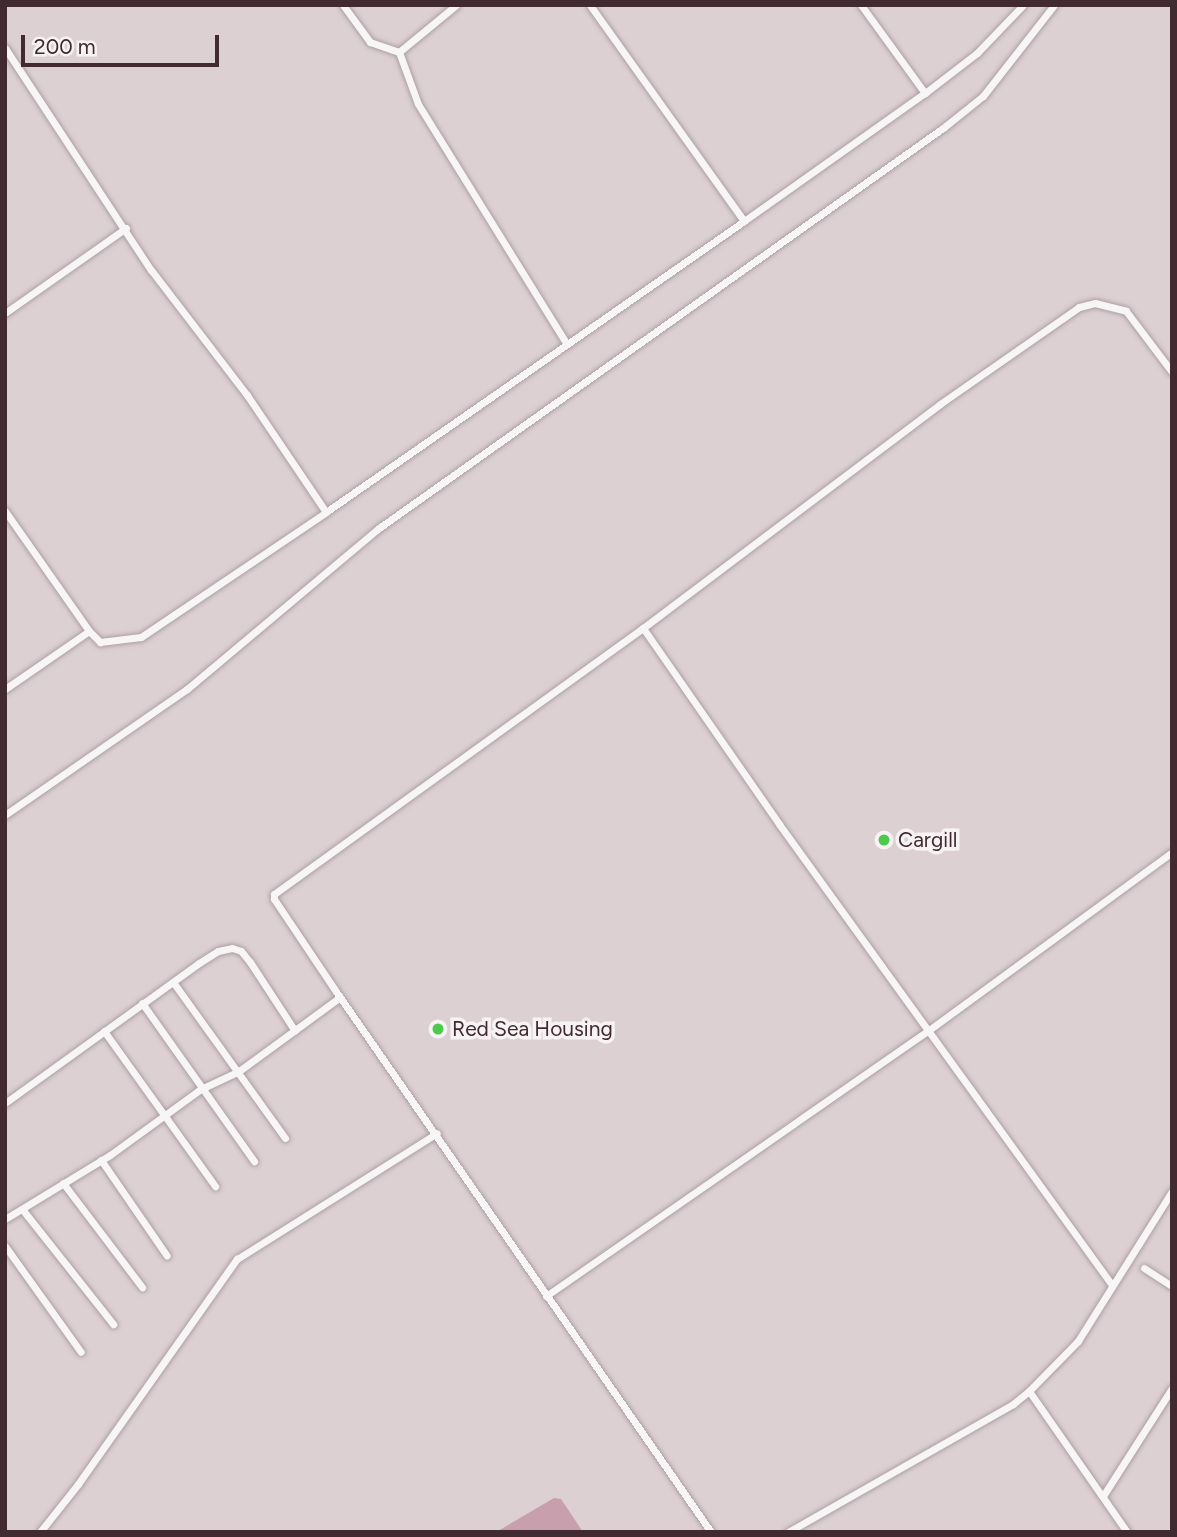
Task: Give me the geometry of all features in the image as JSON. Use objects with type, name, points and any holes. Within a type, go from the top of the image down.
[{"type":"street","points":[[343,5],[370,42],[399,52]]},
{"type":"street","points":[[399,52],[456,5]]},
{"type":"street","points":[[590,5],[744,221]]},
{"type":"street","points":[[861,5],[925,93]]},
{"type":"street","points":[[5,511],[89,631],[100,642],[141,637],[326,512],[925,93],[977,54],[1023,5]]},
{"type":"street","points":[[5,815],[187,689],[379,528],[943,128],[982,96],[1054,5]]},
{"type":"street","points":[[5,48],[169,297],[247,395],[326,512]]},
{"type":"street","points":[[399,52],[418,104],[566,343]]},
{"type":"street","points":[[5,313],[126,228]]},
{"type":"street","points":[[710,1532],[437,1133],[340,997],[274,899],[276,890],[643,628],[950,397],[1079,307],[1096,303],[1126,311],[1172,372]]},
{"type":"street","points":[[643,628],[1112,1285]]},
{"type":"street","points":[[5,690],[89,631]]},
{"type":"street","points":[[546,1296],[929,1030],[1172,852]]},
{"type":"street","points":[[5,1103],[218,951],[232,948],[241,951],[295,1031]]},
{"type":"street","points":[[173,982],[285,1138]]},
{"type":"street","points":[[5,1219],[100,1160],[201,1090],[239,1071],[340,997]]},
{"type":"street","points":[[142,1003],[201,1090],[254,1161]]},
{"type":"street","points":[[104,1031],[215,1186]]},
{"type":"street","points":[[40,1532],[78,1484],[237,1259],[437,1133]]},
{"type":"street","points":[[100,1160],[167,1256]]},
{"type":"street","points":[[63,1183],[142,1287]]},
{"type":"street","points":[[788,1532],[1013,1404],[1029,1391],[1078,1341],[1172,1191]]},
{"type":"street","points":[[22,1209],[113,1324]]},
{"type":"street","points":[[5,1246],[81,1352]]},
{"type":"street","points":[[1144,1268],[1172,1286]]},
{"type":"street","points":[[1103,1496],[1172,1388]]},
{"type":"street","points":[[1029,1391],[1127,1532]]},
{"type":"shaded area","points":[[5,5],[1172,5],[1172,1532],[5,1532]]},
{"type":"shaded area","points":[[554,1498],[561,1499],[583,1532],[498,1531]]},
{"type":"place","name":"Cargill","points":[[884,840]]},
{"type":"place","name":"Red Sea Housing","points":[[438,1029]]}]
